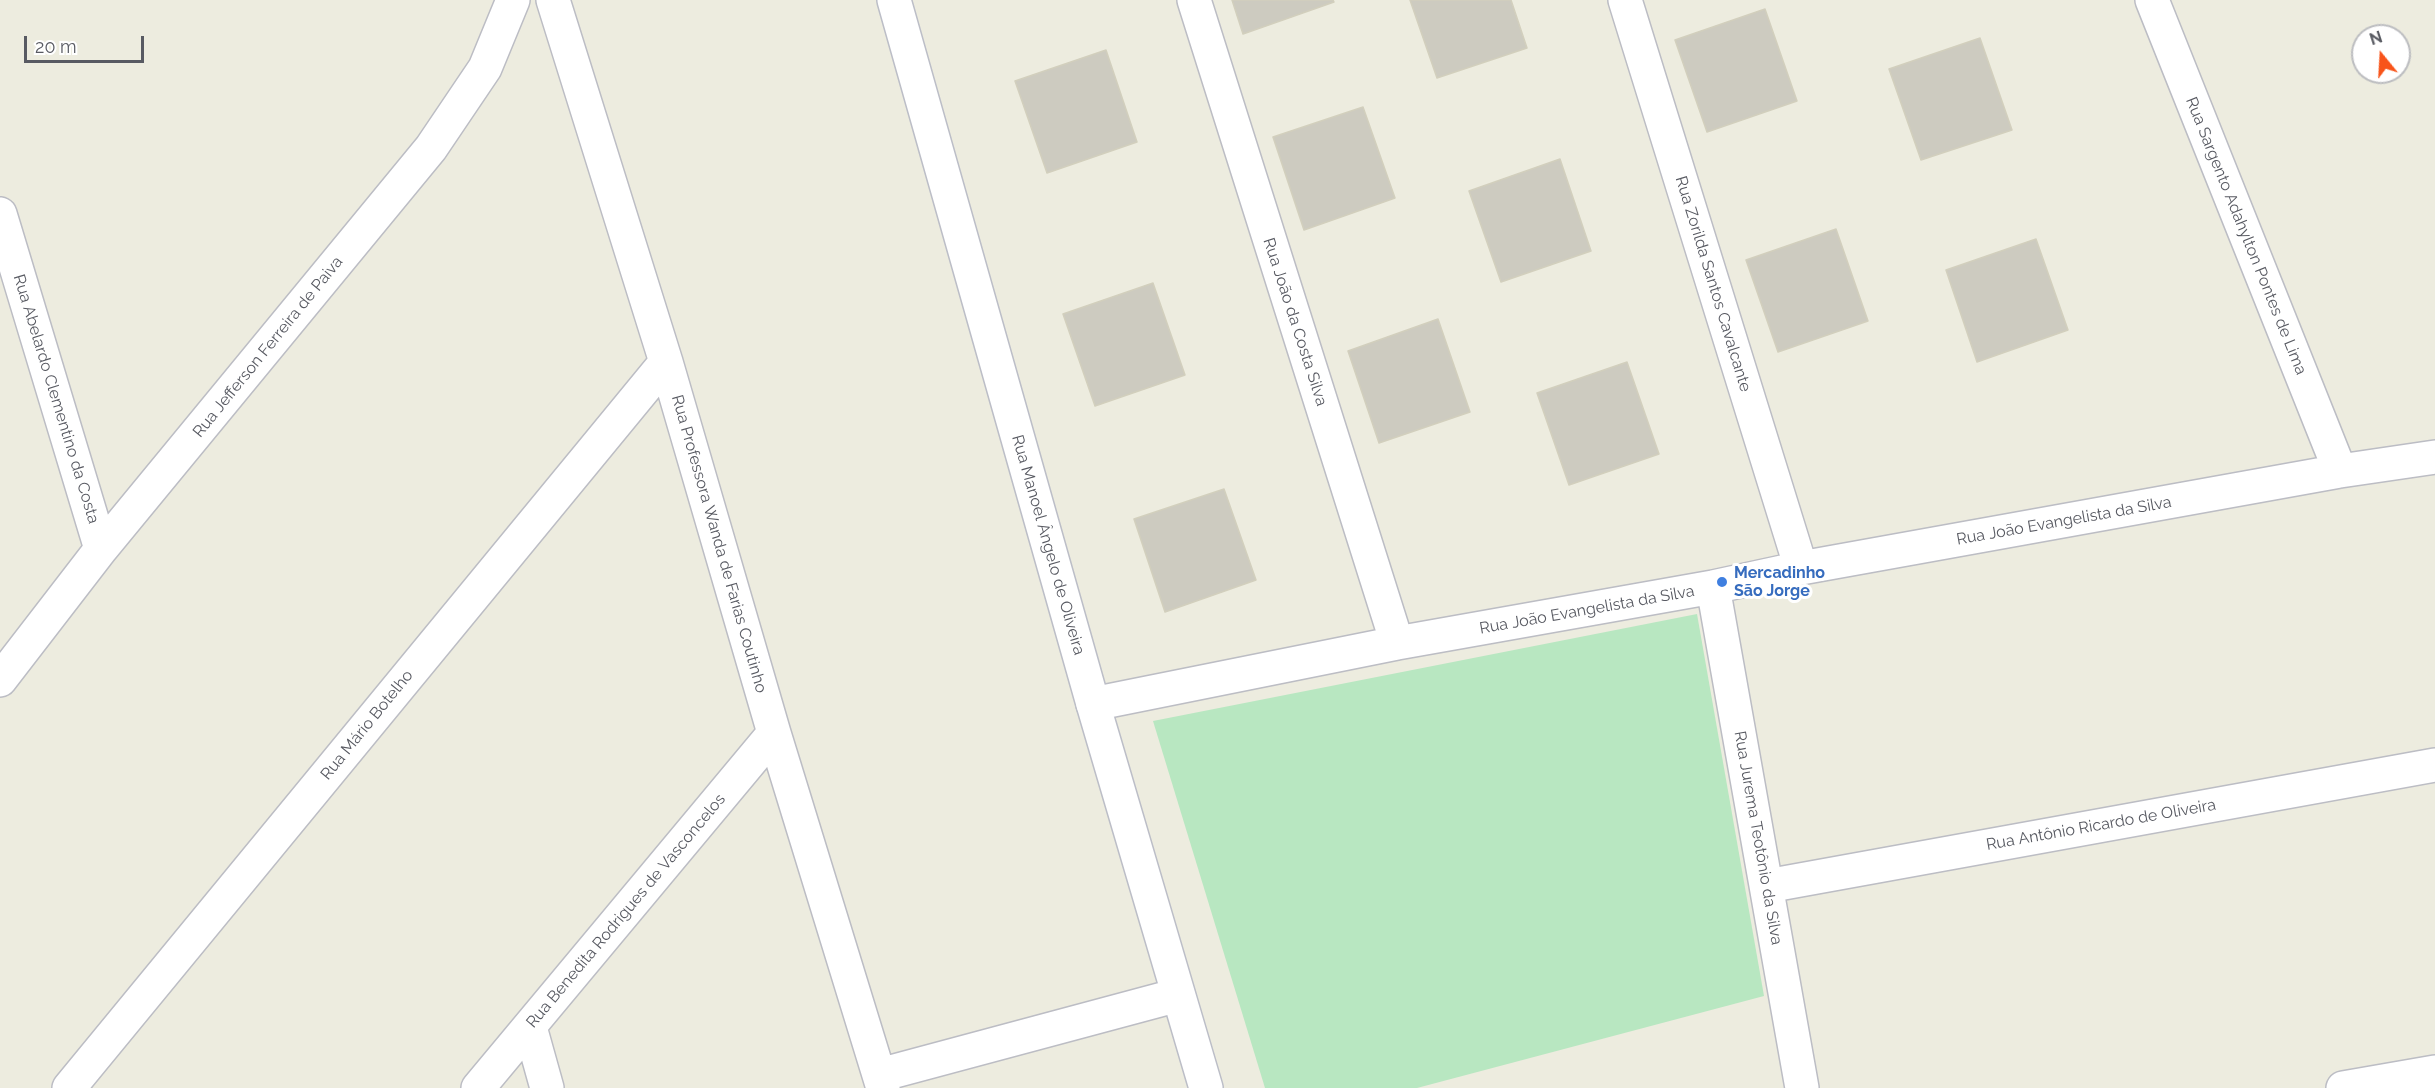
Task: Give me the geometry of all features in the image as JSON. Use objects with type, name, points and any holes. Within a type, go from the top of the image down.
[{"type":"street","name":"Rua Jefferson Ferreira de Paiva","points":[[0,680],[101,549],[431,148],[484,68],[513,0]]},
{"type":"street","name":"Rua Professora Wanda de Farias Coutinho","points":[[553,0],[666,362],[774,733],[882,1081]]},
{"type":"street","name":"Rua Manoel Ângelo de Oliveira","points":[[894,0],[1093,704],[1206,1088]]},
{"type":"street","name":"Rua João da Costa Silva","points":[[1194,0],[1397,643]]},
{"type":"street","name":"Rua Zorilda Santos Cavalcante","points":[[1625,0],[1801,568]]},
{"type":"street","name":"Rua Sargento Adahylton Pontes de Lima","points":[[2152,0],[2340,471]]},
{"type":"street","name":"Rua Abelardo Clementino da Costa","points":[[0,214],[101,549]]},
{"type":"street","name":"Rua Mário Botelho","points":[[69,1088],[666,362]]},
{"type":"street","name":"Rua João Evangelista da Silva","points":[[1093,704],[1397,643],[1713,587],[1801,568],[2340,471],[2435,457]]},
{"type":"street","name":"Rua Jurema Teotônio da Silva","points":[[1713,587],[1802,1088]]},
{"type":"street","name":"Rua Benedita Rodrigues de Vasconcelos","points":[[478,1088],[774,733]]},
{"type":"street","name":"Rua Antônio Ricardo de Oliveira","points":[[1767,886],[2435,765]]},
{"type":"street","points":[[882,1081],[1178,995]]},
{"type":"street","points":[[530,1027],[547,1088]]},
{"type":"street","points":[[2343,1088],[2435,1072]]},
{"type":"green space","points":[[1697,614],[1764,996],[1417,1088],[1265,1088],[1153,721]]},
{"type":"building","points":[[1232,0],[1333,0],[1334,2],[1243,34]]},
{"type":"building","points":[[1410,0],[1511,0],[1527,48],[1437,78]]},
{"type":"building","points":[[1765,9],[1797,101],[1707,132],[1675,40]]},
{"type":"building","points":[[1980,38],[2012,130],[1921,160],[1889,69]]},
{"type":"building","points":[[1106,50],[1137,142],[1047,173],[1015,81]]},
{"type":"building","points":[[1363,107],[1395,198],[1304,230],[1273,137]]},
{"type":"building","points":[[1560,159],[1591,251],[1501,282],[1469,191]]},
{"type":"building","points":[[1836,229],[1868,321],[1778,352],[1746,260]]},
{"type":"building","points":[[2036,239],[2068,330],[1977,362],[1946,270]]},
{"type":"building","points":[[1153,283],[1185,375],[1095,406],[1063,314]]},
{"type":"building","points":[[1438,319],[1470,412],[1379,443],[1348,351]]},
{"type":"building","points":[[1627,362],[1659,454],[1569,485],[1537,393]]},
{"type":"building","points":[[1224,489],[1256,580],[1165,612],[1134,519]]},
{"type":"place","name":"Mercadinho São Jorge","points":[[1722,582]]}]
